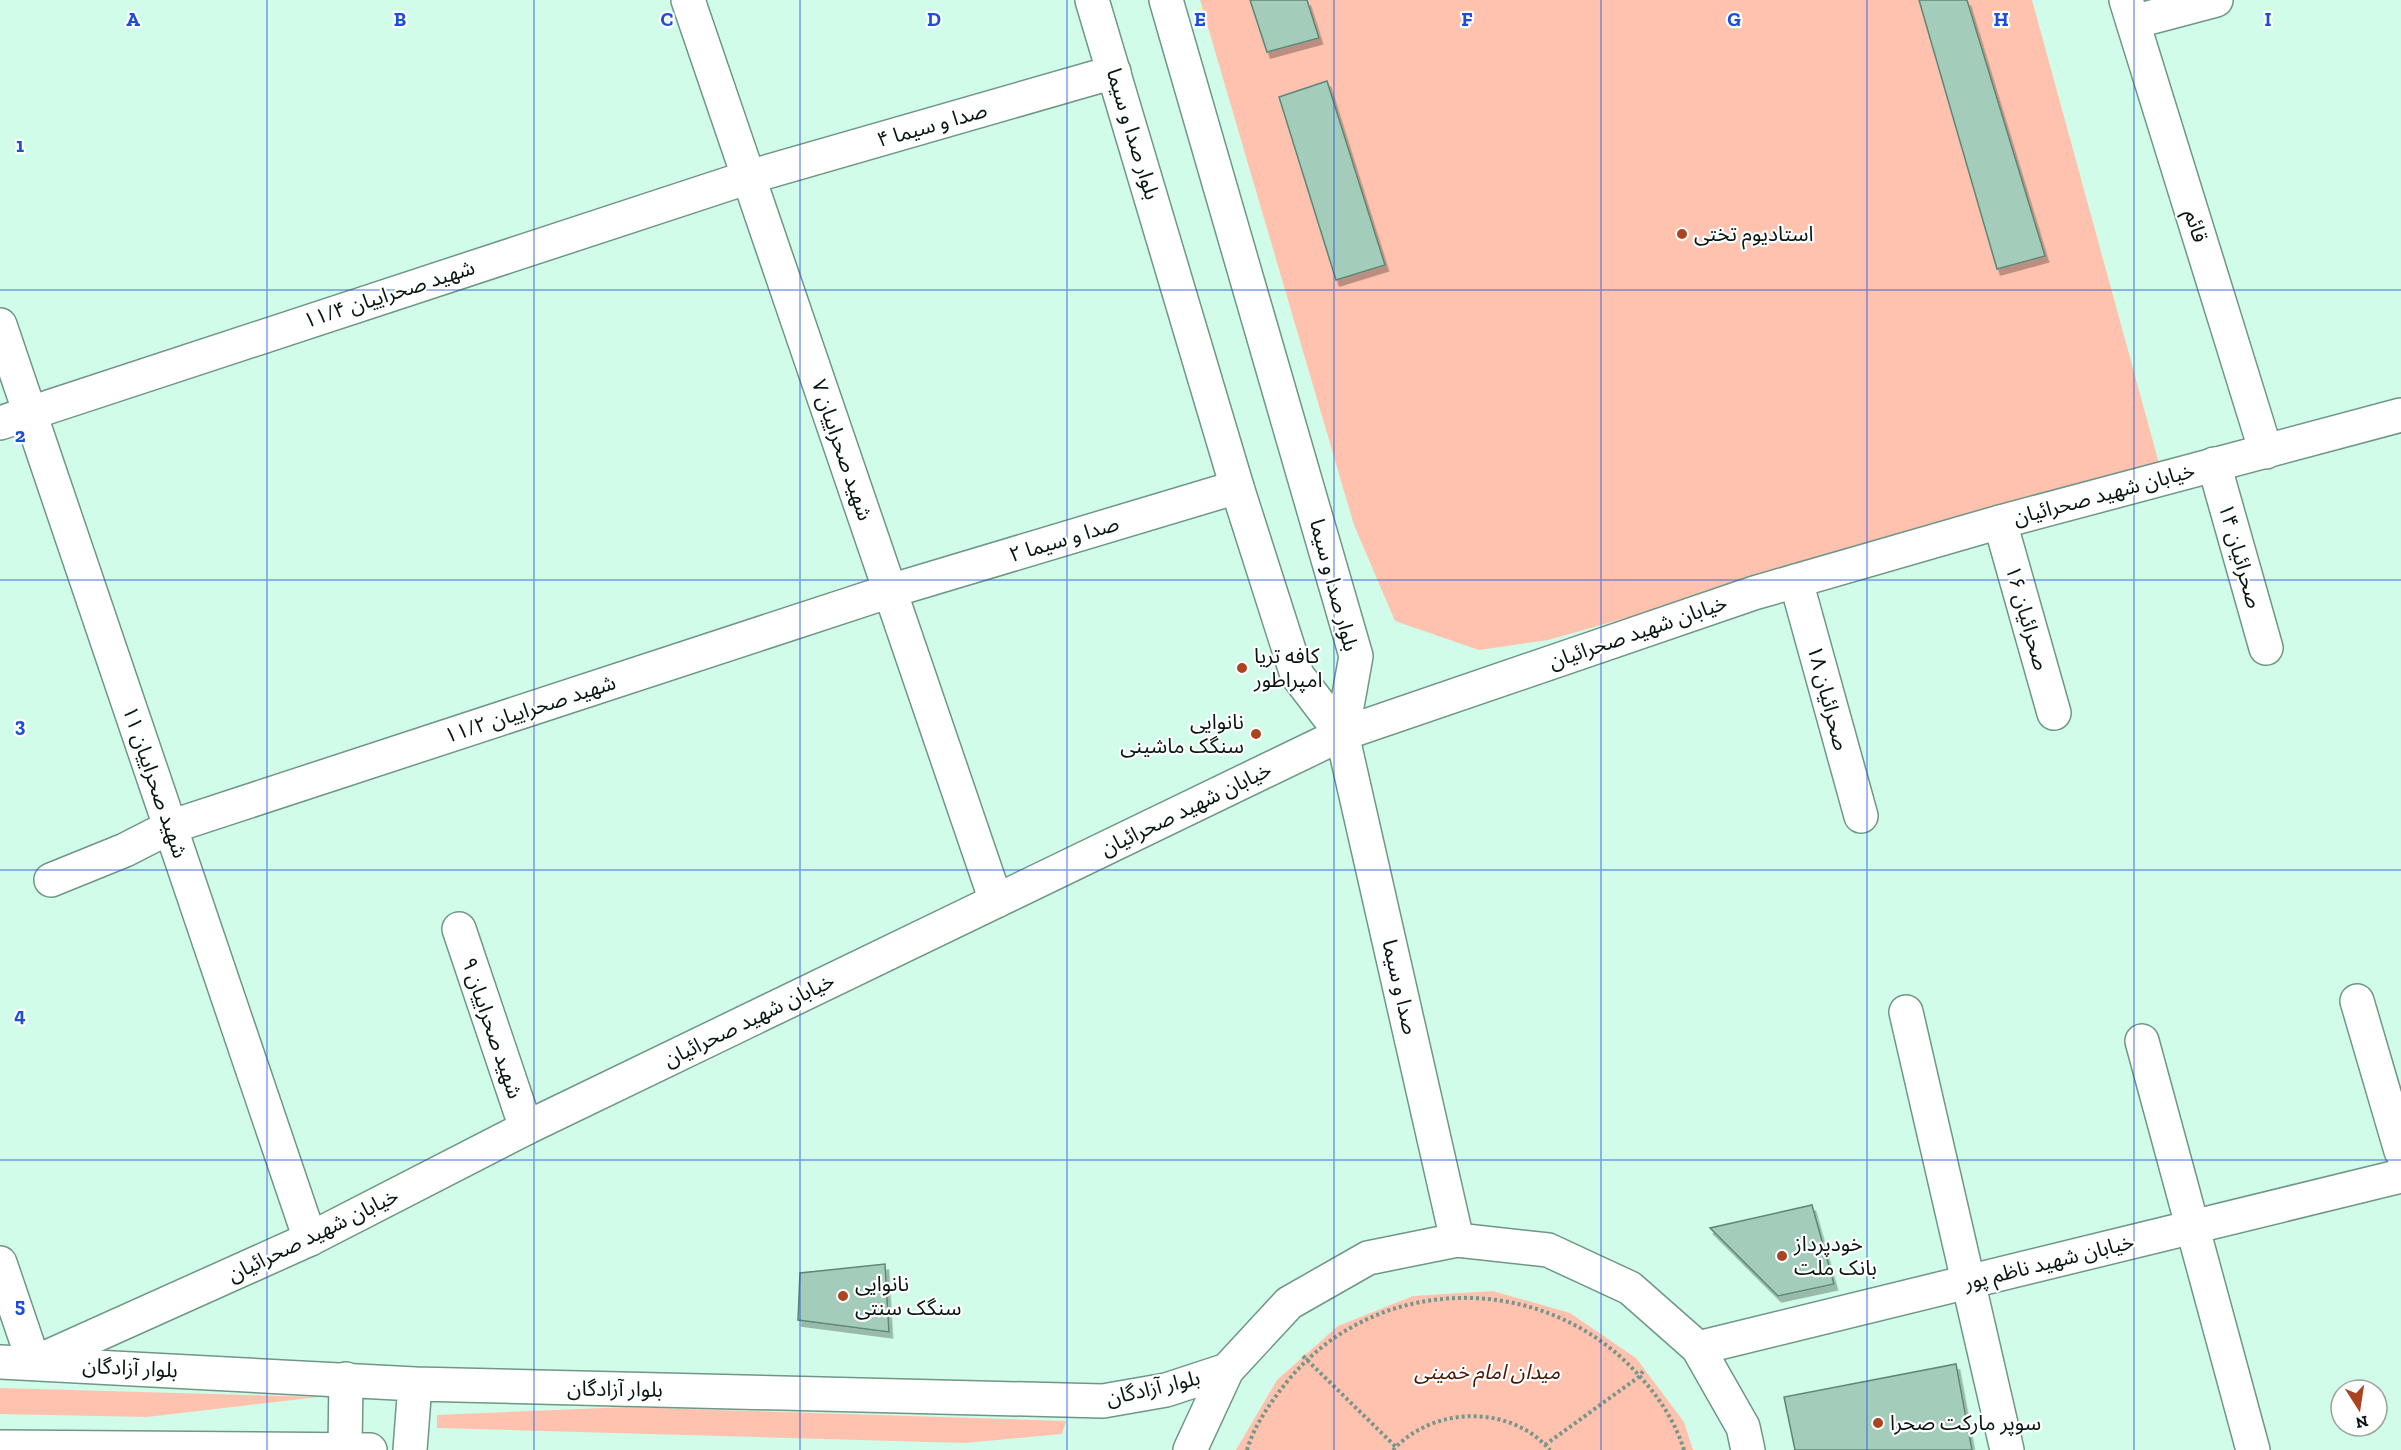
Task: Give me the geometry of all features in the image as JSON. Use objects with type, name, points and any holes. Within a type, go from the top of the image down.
[{"type":"street","name":"شهید صحراییان ۷","points":[[688,0],[996,901]]},
{"type":"street","name":"بلوار صدا و سیما","points":[[1092,0],[1238,487],[1297,675],[1342,734]]},
{"type":"street","name":"بلوار صدا و سیما","points":[[1166,0],[1356,656],[1342,734]]},
{"type":"street","points":[[2129,11],[2216,0]]},
{"type":"street","name":"قائم","points":[[2129,11],[2266,452]]},
{"type":"street","name":"صدا و سیما ۴","points":[[749,177],[1114,72]]},
{"type":"street","name":"شهید صحراییان ۱۱/۴","points":[[15,417],[749,177]]},
{"type":"street","name":"شهید صحراییان ۱۱","points":[[0,326],[15,417],[170,827],[310,1239]]},
{"type":"street","name":"خیابان شهید صحرائیان","points":[[34,1363],[310,1239],[526,1128],[1342,734],[1732,600],[2000,522],[2401,415]]},
{"type":"street","name":"صحرائیان ۱۴","points":[[2214,464],[2266,648]]},
{"type":"street","name":"صدا و سیما ۲","points":[[890,591],[1238,487]]},
{"type":"street","name":"صحرائیان ۱۶","points":[[2000,522],[2054,713]]},
{"type":"street","name":"صحرائیان ۱۸","points":[[1796,581],[1861,816]]},
{"type":"street","name":"شهید صحراییان ۱۱/۲","points":[[51,880],[125,850],[170,827],[890,591]]},
{"type":"street","name":"صدا و سیما","points":[[1342,734],[1457,1240]]},
{"type":"street","name":"شهید صحراییان ۹","points":[[459,929],[526,1128]]},
{"type":"street","points":[[2357,1001],[2401,1151]]},
{"type":"street","points":[[1906,1012],[2007,1450]]},
{"type":"street","points":[[2142,1041],[2253,1450]]},
{"type":"street","name":"خیابان شهید ناظم پور","points":[[1698,1348],[2401,1176]]},
{"type":"street","points":[[1190,1450],[1227,1370],[1289,1303],[1368,1258],[1457,1240],[1548,1250],[1630,1288],[1698,1348],[1743,1427],[1748,1450]]},
{"type":"street","points":[[0,1263],[34,1363]]},
{"type":"street","name":"بلوار آزادگان","points":[[0,1362],[415,1384],[1103,1401],[1166,1390],[1227,1370]]},
{"type":"street","points":[[345,1449],[346,1379]]},
{"type":"street","points":[[410,1450],[415,1384]]},
{"type":"street","points":[[6,1448],[370,1450]]},
{"type":"path","points":[[1247,1450],[1269,1404],[1298,1369],[1332,1339],[1373,1316],[1417,1302],[1463,1296],[1509,1300],[1553,1313],[1594,1335],[1630,1364],[1660,1399],[1684,1450]]},
{"type":"path","points":[[1303,1356],[1395,1448],[1423,1427],[1448,1418],[1474,1416],[1500,1419],[1524,1429],[1550,1450]]},
{"type":"path","points":[[1545,1445],[1640,1376],[1644,1369]]},
{"type":"green space","name":"استادیوم تختی","points":[[1200,0],[2032,0],[2160,467],[1548,640],[1479,650],[1395,621],[1354,525]]},
{"type":"green space","name":"میدان امام خمینی","points":[[1493,1291],[1570,1313],[1636,1358],[1684,1422],[1693,1450],[1236,1450],[1277,1380],[1338,1326],[1413,1296]]},
{"type":"green space","points":[[0,1388],[319,1397],[147,1417],[0,1414]]},
{"type":"green space","points":[[625,1407],[1066,1421],[1062,1434],[965,1443],[437,1428],[437,1415]]},
{"type":"building","points":[[1250,0],[1307,0],[1319,38],[1267,52]]},
{"type":"building","points":[[1919,0],[1967,0],[2045,256],[1997,269]]},
{"type":"building","points":[[1327,81],[1385,265],[1336,280],[1279,97]]},
{"type":"building","name":"خودپرداز بانک ملت","points":[[1812,1205],[1834,1284],[1778,1296],[1710,1228]]},
{"type":"building","name":"نانوایی سنگک سنتی","points":[[885,1264],[889,1332],[798,1320],[800,1273]]},
{"type":"building","name":"سوپر مارکت صحرا","points":[[1956,1364],[1972,1450],[1795,1450],[1784,1397]]},
{"type":"place","name":"استادیوم تختی","points":[[1682,234]]},
{"type":"place","name":"کافه تریا امپراطور","points":[[1242,668]]},
{"type":"place","name":"نانوایی سنگک ماشینی","points":[[1256,734]]},
{"type":"place","name":"خودپرداز بانک ملت","points":[[1782,1256]]},
{"type":"place","name":"نانوایی سنگک سنتی","points":[[843,1296]]},
{"type":"place","name":"سوپر مارکت صحرا","points":[[1878,1423]]}]
